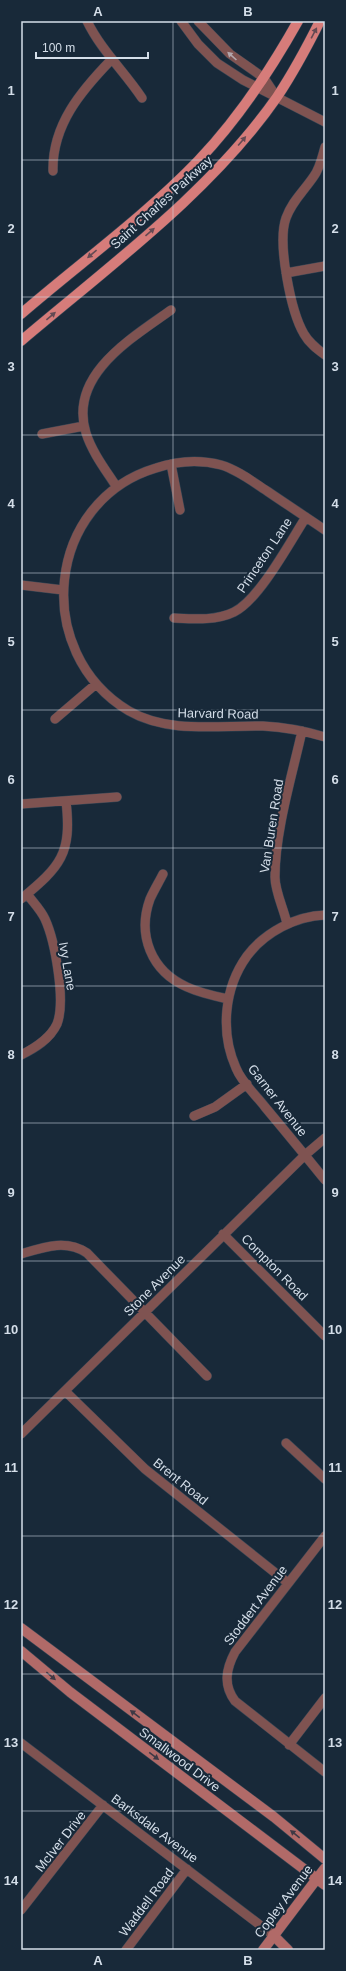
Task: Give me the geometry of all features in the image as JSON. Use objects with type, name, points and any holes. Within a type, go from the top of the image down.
[{"type":"main road","name":"Saint Charles Parkway","points":[[21,314],[127,224],[198,161],[236,118],[258,88],[298,21]]},
{"type":"main road","name":"Saint Charles Parkway","points":[[21,341],[194,193],[237,147],[276,98],[299,62],[320,21]]},
{"type":"main road","name":"Smallwood Drive","points":[[21,1628],[274,1817],[325,1859]]},
{"type":"main road","name":"Smallwood Drive","points":[[21,1651],[76,1697],[321,1882]]},
{"type":"main road","name":"Copley Avenue","points":[[263,1950],[273,1935],[321,1882],[325,1868]]},
{"type":"main road","points":[[273,1935],[288,1950]]},
{"type":"street","points":[[87,21],[93,34],[111,60],[142,98]]},
{"type":"street","points":[[181,21],[198,44],[217,63],[276,98],[325,122]]},
{"type":"street","points":[[198,21],[207,32],[236,59],[264,78],[276,98]]},
{"type":"street","points":[[53,170],[56,141],[63,120],[87,84],[111,60]]},
{"type":"street","points":[[325,147],[317,172],[293,202],[285,220],[282,244],[286,273],[295,311],[302,330],[307,340],[325,355]]},
{"type":"street","points":[[286,273],[325,266]]},
{"type":"street","points":[[116,486],[93,450],[84,426],[83,405],[88,387],[94,375],[106,361],[135,335],[171,310]]},
{"type":"street","points":[[42,434],[84,426]]},
{"type":"street","name":"Harvard Road","points":[[325,530],[229,468],[204,462],[191,461],[171,464],[143,472],[116,486],[91,512],[75,540],[64,575],[63,590],[66,621],[73,648],[96,684],[129,711],[165,724],[195,727],[263,726],[302,731],[325,737]]},
{"type":"street","points":[[171,464],[180,510]]},
{"type":"street","name":"Princeton Lane","points":[[174,618],[217,617],[240,609],[257,592],[306,517]]},
{"type":"street","points":[[21,585],[63,590]]},
{"type":"street","points":[[55,719],[96,684]]},
{"type":"street","name":"Van Buren Road","points":[[287,924],[276,887],[276,869],[282,823],[302,731]]},
{"type":"street","points":[[21,804],[117,797]]},
{"type":"street","points":[[24,897],[55,868],[62,858],[68,834],[66,801]]},
{"type":"street","points":[[163,874],[151,897],[146,919],[145,936],[151,953],[161,969],[177,982],[198,992],[228,999]]},
{"type":"street","name":"Ivy Lane","points":[[21,1055],[35,1048],[50,1035],[57,1024],[61,1000],[47,925],[40,910],[24,897]]},
{"type":"street","name":"Garner Avenue","points":[[325,915],[302,918],[287,924],[264,938],[252,950],[233,980],[228,999],[228,1040],[236,1068],[246,1084],[325,1180]]},
{"type":"street","points":[[194,1116],[215,1107],[246,1084]]},
{"type":"street","name":"Stone Avenue","points":[[21,1434],[146,1312],[223,1234],[305,1155],[325,1138]]},
{"type":"street","name":"Compton Road","points":[[223,1234],[325,1336]]},
{"type":"street","points":[[21,1254],[58,1245],[80,1249],[87,1253],[207,1376]]},
{"type":"street","name":"Brent Road","points":[[65,1391],[145,1469],[288,1583]]},
{"type":"street","points":[[286,1444],[325,1479]]},
{"type":"street","name":"Stoddert Avenue","points":[[325,1536],[235,1652],[229,1664],[227,1681],[230,1695],[234,1701],[325,1772]]},
{"type":"street","points":[[289,1745],[325,1698]]},
{"type":"street","name":"Barksdale Avenue","points":[[21,1743],[273,1935]]},
{"type":"street","name":"McIver Drive","points":[[21,1910],[103,1806]]},
{"type":"street","name":"Waddell Road","points":[[126,1950],[187,1869]]}]
